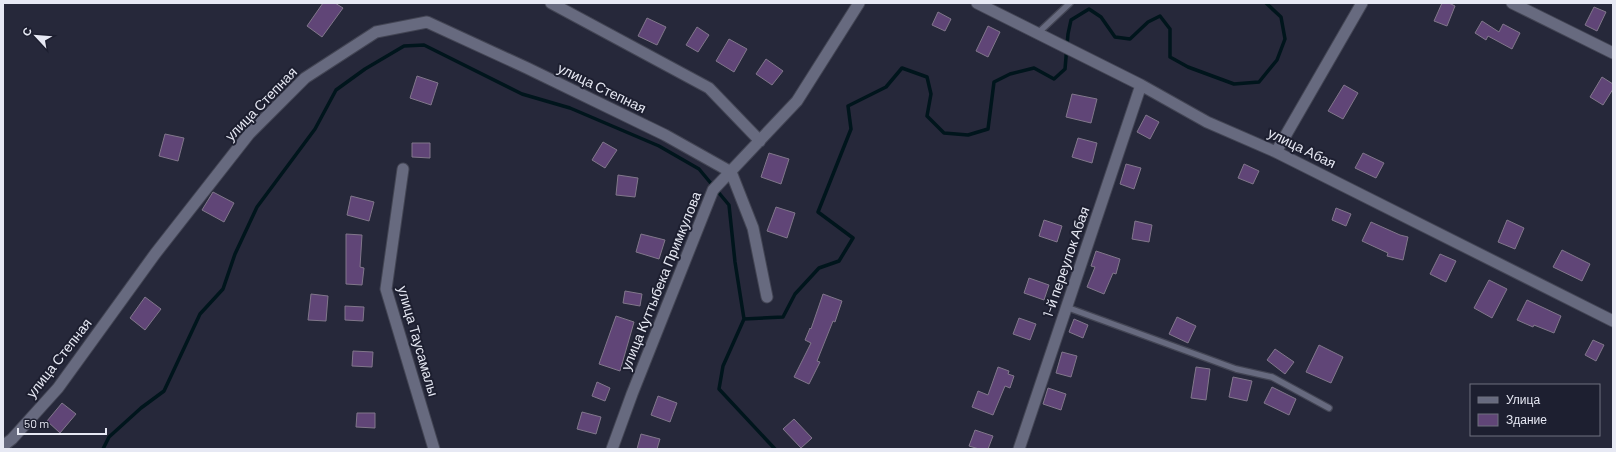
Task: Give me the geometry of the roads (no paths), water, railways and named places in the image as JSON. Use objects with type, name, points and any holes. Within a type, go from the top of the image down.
[{"type":"street","points":[[551,3],[709,88],[760,141]]},
{"type":"street","name":"улица Куттыбека Примкулова","points":[[612,449],[632,394],[713,190],[797,101],[859,3]]},
{"type":"street","name":"улица Абая","points":[[977,3],[1141,85],[1207,122],[1276,152],[1613,321]]},
{"type":"street","points":[[1276,152],[1362,3]]},
{"type":"street","points":[[1512,3],[1613,53]]},
{"type":"street","name":"улица Степная","points":[[3,446],[12,439],[58,388],[155,254],[249,134],[305,78],[376,32],[427,22],[527,68],[665,135],[730,172]]},
{"type":"street","name":"1-й переулок Абая","points":[[1019,449],[1141,85]]},
{"type":"street","name":"улица Таусамалы","points":[[403,169],[386,289],[434,449]]},
{"type":"street","points":[[730,172],[753,228],[767,297]]},
{"type":"lane","points":[[1038,33],[1070,3]]},
{"type":"lane","points":[[1066,307],[1236,369],[1272,377],[1329,408]]},
{"type":"waterway","points":[[744,319],[783,317],[795,294],[819,268],[839,261],[853,238],[818,212],[851,129],[848,106],[886,87],[902,68],[927,77],[931,94],[927,116],[944,133],[968,135],[988,129],[994,82],[1010,74],[1034,68],[1054,79],[1065,69],[1068,34],[1071,20],[1089,9],[1101,17],[1115,37],[1130,39],[1148,22],[1160,16],[1170,29],[1170,57],[1188,67],[1234,84],[1259,82],[1277,60],[1285,39],[1281,17],[1266,3]]},
{"type":"waterway","points":[[103,449],[109,437],[141,408],[164,391],[200,314],[223,289],[235,254],[257,207],[315,129],[336,90],[365,69],[404,46],[424,45],[522,94],[570,108],[659,146],[699,169],[729,205],[735,262],[744,319],[723,366],[719,389],[775,449]]}]
